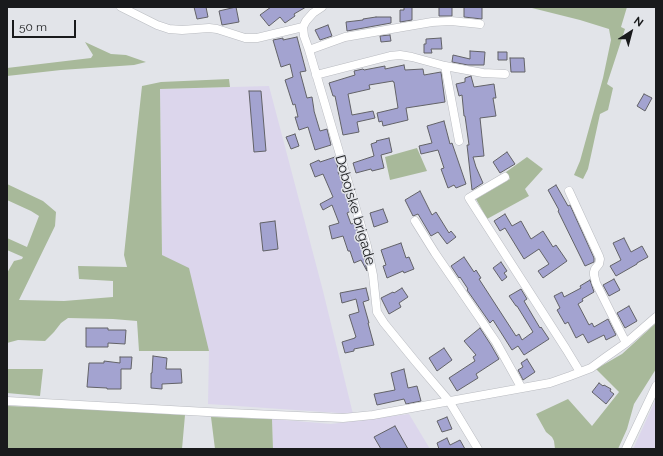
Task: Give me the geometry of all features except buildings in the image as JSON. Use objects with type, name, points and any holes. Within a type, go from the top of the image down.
[{"type":"street","points":[[120,7],[169,29],[182,30],[209,28],[245,38],[257,38],[303,27],[309,17],[322,7]]},
{"type":"street","points":[[309,50],[345,36],[432,22],[451,21],[480,24]]},
{"type":"street","name":"Dobojske brigade","points":[[303,27],[304,36],[367,246],[373,275],[377,312],[384,323],[449,401],[478,449]]},
{"type":"street","points":[[316,75],[390,56],[400,55],[445,66],[483,73],[505,74]]},
{"type":"street","points":[[445,66],[459,141]]},
{"type":"street","points":[[505,177],[469,198],[580,372]]},
{"type":"street","points":[[568,191],[600,259],[594,272],[596,283],[626,343]]},
{"type":"street","points":[[416,221],[496,342],[520,387]]},
{"type":"street","points":[[7,401],[342,418],[373,415],[550,382],[570,376],[591,368],[626,343],[656,317]]},
{"type":"street","points":[[626,449],[656,386]]},
{"type":"shaded area","points":[[269,86],[323,291],[353,414],[208,404],[209,351],[162,255],[160,89]]},
{"type":"shaded area","points":[[656,398],[656,449],[633,449],[655,401]]},
{"type":"shaded area","points":[[409,414],[430,449],[273,449],[272,419],[331,424]]},
{"type":"green space","points":[[528,7],[627,7],[621,27],[625,29],[607,84],[613,88],[608,110],[600,114],[588,169],[583,179],[574,175],[580,161],[603,78],[611,40],[609,29]]},
{"type":"green space","points":[[85,42],[111,54],[126,55],[146,62],[134,65],[61,70],[7,76],[7,68],[91,58],[93,55]]},
{"type":"green space","points":[[229,79],[230,87],[160,89],[162,255],[189,268],[209,351],[139,351],[137,321],[113,319],[68,318],[61,323],[45,341],[18,340],[7,343],[7,273],[14,261],[22,259],[23,257],[7,250],[7,238],[27,247],[39,216],[7,200],[7,184],[43,201],[56,212],[55,226],[19,300],[64,301],[113,297],[113,281],[79,279],[78,266],[127,267],[124,255],[142,86],[161,82]]},
{"type":"green space","points":[[417,148],[427,171],[390,180],[385,157]]},
{"type":"green space","points":[[527,157],[543,169],[525,189],[529,196],[487,219],[476,199],[510,179],[506,172]]},
{"type":"green space","points":[[656,323],[656,369],[634,404],[627,429],[618,449],[555,449],[552,437],[546,432],[536,414],[568,399],[592,426],[619,392],[596,369],[622,354]]},
{"type":"green space","points":[[7,369],[43,369],[40,396],[7,393]]},
{"type":"green space","points":[[7,406],[185,415],[182,449],[7,449]]},
{"type":"green space","points":[[211,417],[272,419],[273,449],[215,449]]}]
